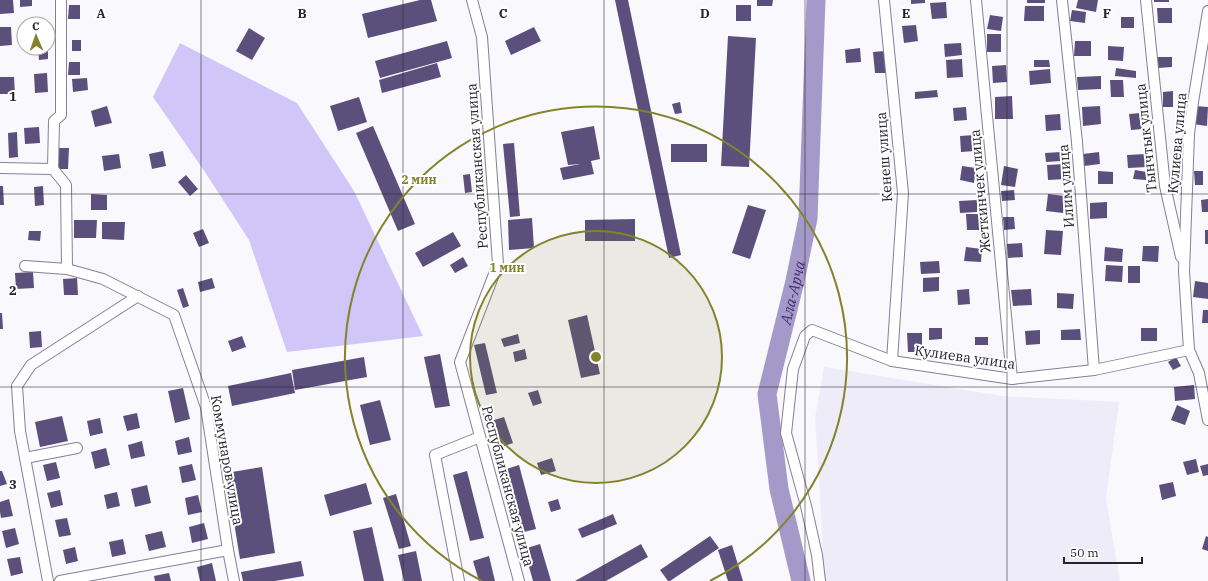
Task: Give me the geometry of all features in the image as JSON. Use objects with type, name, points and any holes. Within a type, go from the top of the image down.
[{"type":"street","points":[[61,0],[62,115],[54,122],[53,169],[66,185],[67,269]]},
{"type":"street","name":"Республиканская улица","points":[[472,0],[482,37],[498,264],[460,362],[519,581]]},
{"type":"street","name":"Кенеш улица","points":[[884,0],[903,193],[892,361]]},
{"type":"street","name":"Жеткинчек улица","points":[[976,0],[1012,379]]},
{"type":"street","name":"Илим улица","points":[[1062,0],[1077,142],[1094,370]]},
{"type":"street","name":"Тынчтык улица","points":[[1146,0],[1165,186],[1184,271]]},
{"type":"street","name":"Кулиева улица","points":[[1208,11],[1189,134],[1184,271],[1189,350],[1199,373],[1208,420]]},
{"type":"street","points":[[0,168],[53,169]]},
{"type":"street","name":"Коммунаров улица","points":[[25,266],[67,269],[103,279],[174,315],[206,407],[234,581]]},
{"type":"street","points":[[48,581],[20,431],[17,386],[31,365],[138,296]]},
{"type":"street","name":"Кулиева улица","points":[[820,581],[806,506],[786,432],[793,369],[805,336],[812,330],[892,361],[1012,379],[1094,370],[1189,350]]},
{"type":"street","points":[[459,581],[435,455],[480,437]]},
{"type":"street","points":[[25,458],[78,448]]},
{"type":"street","points":[[60,581],[228,550]]},
{"type":"shaded area","points":[[180,43],[297,103],[354,191],[423,336],[287,352],[249,240],[205,172],[153,97]]},
{"type":"shaded area","points":[[824,367],[1003,396],[1119,402],[1106,498],[1120,581],[824,581],[815,418]]},
{"type":"building","points":[[0,0],[13,0],[14,13],[0,14]]},
{"type":"building","points":[[20,0],[32,0],[32,6],[20,7]]},
{"type":"building","points":[[420,0],[431,0],[437,21],[368,38],[362,14]]},
{"type":"building","points":[[615,0],[628,0],[681,255],[669,258]]},
{"type":"building","points":[[757,0],[773,0],[772,6],[757,6]]},
{"type":"building","points":[[911,0],[925,0],[925,3],[911,4]]},
{"type":"building","points":[[1027,0],[1045,0],[1045,3],[1027,3]]},
{"type":"building","points":[[1078,0],[1098,0],[1096,12],[1076,8]]},
{"type":"building","points":[[1154,0],[1169,0],[1169,2],[1154,2]]},
{"type":"building","points":[[946,2],[947,18],[932,19],[930,3]]},
{"type":"building","points":[[69,5],[80,5],[80,19],[68,19]]},
{"type":"building","points":[[736,5],[751,5],[751,21],[736,21]]},
{"type":"building","points":[[1025,6],[1044,6],[1044,21],[1024,21]]},
{"type":"building","points":[[1157,8],[1172,8],[1172,23],[1158,23]]},
{"type":"building","points":[[1072,10],[1086,12],[1085,23],[1070,21]]},
{"type":"building","points":[[990,15],[1003,17],[1001,31],[987,29]]},
{"type":"building","points":[[1121,17],[1134,17],[1134,28],[1121,28]]},
{"type":"building","points":[[916,25],[918,41],[904,43],[902,26]]},
{"type":"building","points":[[0,27],[11,27],[12,45],[0,46]]},
{"type":"building","points":[[534,27],[541,41],[511,55],[505,41]]},
{"type":"building","points":[[249,28],[265,38],[252,60],[236,51]]},
{"type":"building","points":[[987,34],[1001,34],[1001,52],[987,52]]},
{"type":"building","points":[[728,36],[756,38],[749,167],[721,166]]},
{"type":"building","points":[[72,40],[81,40],[81,51],[72,51]]},
{"type":"building","points":[[447,41],[452,58],[380,78],[375,61]]},
{"type":"building","points":[[1075,41],[1091,41],[1091,56],[1074,56]]},
{"type":"building","points":[[961,43],[962,55],[945,57],[944,44]]},
{"type":"building","points":[[1108,46],[1124,47],[1123,61],[1108,60]]},
{"type":"building","points":[[860,48],[861,62],[846,63],[845,50]]},
{"type":"building","points":[[885,51],[887,73],[875,73],[873,52]]},
{"type":"building","points":[[39,56],[48,56],[48,59],[39,60]]},
{"type":"building","points":[[1158,57],[1172,57],[1172,67],[1158,68]]},
{"type":"building","points":[[962,59],[963,77],[947,78],[946,60]]},
{"type":"building","points":[[1034,60],[1049,60],[1050,67],[1034,67]]},
{"type":"building","points":[[69,62],[80,62],[80,75],[68,75]]},
{"type":"building","points":[[437,63],[441,77],[382,93],[379,80]]},
{"type":"building","points":[[1006,65],[1007,82],[993,83],[992,66]]},
{"type":"building","points":[[1116,68],[1136,71],[1136,78],[1115,76]]},
{"type":"building","points":[[1050,69],[1051,83],[1030,85],[1029,71]]},
{"type":"building","points":[[47,73],[48,92],[35,93],[34,74]]},
{"type":"building","points":[[1101,76],[1101,89],[1078,90],[1077,77]]},
{"type":"building","points":[[0,77],[14,77],[15,94],[0,94]]},
{"type":"building","points":[[87,78],[88,90],[73,92],[72,79]]},
{"type":"building","points":[[1110,80],[1123,80],[1124,97],[1111,97]]},
{"type":"building","points":[[937,90],[938,97],[915,99],[915,92]]},
{"type":"building","points":[[1173,91],[1173,107],[1163,107],[1163,92]]},
{"type":"building","points":[[1012,96],[1013,119],[995,119],[995,97]]},
{"type":"building","points":[[359,97],[367,122],[338,131],[330,106]]},
{"type":"building","points":[[680,102],[682,113],[675,114],[672,104]]},
{"type":"building","points":[[107,106],[112,123],[95,127],[91,111]]},
{"type":"building","points":[[1100,106],[1101,124],[1083,126],[1082,107]]},
{"type":"building","points":[[1195,106],[1208,107],[1207,126],[1193,124]]},
{"type":"building","points":[[966,107],[967,120],[954,121],[953,108]]},
{"type":"building","points":[[1141,113],[1142,129],[1131,130],[1129,114]]},
{"type":"building","points":[[1060,114],[1061,130],[1046,131],[1045,115]]},
{"type":"building","points":[[373,126],[415,224],[398,231],[356,133]]},
{"type":"building","points":[[594,126],[600,159],[591,161],[594,174],[563,180],[560,168],[580,164],[568,165],[561,132]]},
{"type":"building","points":[[39,127],[40,143],[25,144],[24,128]]},
{"type":"building","points":[[17,132],[18,157],[9,158],[8,133]]},
{"type":"building","points":[[974,135],[975,151],[961,152],[960,136]]},
{"type":"building","points":[[514,143],[520,216],[510,217],[503,144]]},
{"type":"building","points":[[671,144],[707,144],[707,162],[671,162]]},
{"type":"building","points":[[58,148],[69,148],[68,169],[57,169]]},
{"type":"building","points":[[163,151],[166,166],[152,169],[149,154]]},
{"type":"building","points":[[1061,152],[1062,161],[1046,162],[1045,153]]},
{"type":"building","points":[[1099,152],[1100,164],[1084,166],[1083,154]]},
{"type":"building","points":[[119,154],[121,168],[104,171],[102,156]]},
{"type":"building","points":[[1146,154],[1147,167],[1128,168],[1127,155]]},
{"type":"building","points":[[1065,164],[1066,179],[1048,180],[1047,165]]},
{"type":"building","points":[[962,166],[976,168],[974,183],[960,180]]},
{"type":"building","points":[[1004,166],[1018,169],[1015,187],[1001,185]]},
{"type":"building","points":[[1135,170],[1147,172],[1146,180],[1133,179]]},
{"type":"building","points":[[1098,171],[1113,172],[1113,184],[1098,184]]},
{"type":"building","points":[[1194,171],[1203,171],[1203,185],[1195,185]]},
{"type":"building","points":[[470,174],[472,192],[465,193],[463,175]]},
{"type":"building","points":[[186,175],[198,189],[190,196],[178,182]]},
{"type":"building","points":[[0,186],[3,186],[4,205],[0,205]]},
{"type":"building","points":[[43,186],[44,205],[35,206],[34,187]]},
{"type":"building","points":[[1014,190],[1015,200],[1002,201],[1001,191]]},
{"type":"building","points":[[91,194],[107,195],[107,210],[91,210]]},
{"type":"building","points":[[1048,194],[1065,196],[1063,213],[1046,211]]},
{"type":"building","points":[[1208,199],[1208,212],[1202,212],[1201,200]]},
{"type":"building","points":[[977,200],[977,212],[960,213],[959,201]]},
{"type":"building","points":[[1107,202],[1107,218],[1090,219],[1090,203]]},
{"type":"building","points":[[748,205],[766,210],[750,259],[732,253]]},
{"type":"building","points":[[966,214],[979,214],[980,230],[967,230]]},
{"type":"building","points":[[1003,217],[1014,217],[1015,229],[1004,230]]},
{"type":"building","points":[[532,218],[534,248],[509,250],[508,220]]},
{"type":"building","points":[[635,219],[635,241],[585,241],[585,220]]},
{"type":"building","points":[[74,220],[97,220],[96,238],[74,238]]},
{"type":"building","points":[[102,222],[125,222],[124,240],[102,239]]},
{"type":"building","points":[[203,229],[209,243],[199,247],[193,233]]},
{"type":"building","points":[[1046,230],[1063,231],[1061,255],[1044,254]]},
{"type":"building","points":[[1205,230],[1208,230],[1208,244],[1205,244]]},
{"type":"building","points":[[29,231],[41,231],[40,241],[28,240]]},
{"type":"building","points":[[453,232],[461,246],[423,267],[415,253]]},
{"type":"building","points":[[1022,243],[1023,257],[1008,258],[1007,244]]},
{"type":"building","points":[[1143,246],[1159,246],[1158,262],[1142,261]]},
{"type":"building","points":[[966,247],[982,249],[981,262],[964,261]]},
{"type":"building","points":[[1105,247],[1123,249],[1122,262],[1104,261]]},
{"type":"building","points":[[463,257],[468,266],[455,273],[450,265]]},
{"type":"building","points":[[939,261],[940,273],[921,274],[920,262]]},
{"type":"building","points":[[1106,265],[1123,266],[1122,282],[1105,281]]},
{"type":"building","points":[[1128,266],[1140,266],[1140,283],[1128,283]]},
{"type":"building","points":[[33,272],[34,288],[16,289],[15,273]]},
{"type":"building","points":[[939,277],[939,291],[923,292],[923,278]]},
{"type":"building","points":[[77,278],[78,295],[64,295],[63,279]]},
{"type":"building","points":[[212,278],[215,288],[200,292],[198,282]]},
{"type":"building","points":[[1195,281],[1208,283],[1208,299],[1193,297]]},
{"type":"building","points":[[183,288],[189,306],[183,308],[177,290]]},
{"type":"building","points":[[969,289],[970,304],[958,305],[957,290]]},
{"type":"building","points":[[1031,289],[1032,305],[1013,306],[1011,290]]},
{"type":"building","points":[[1057,293],[1074,294],[1073,309],[1057,308]]},
{"type":"building","points":[[1203,310],[1208,310],[1208,323],[1202,323]]},
{"type":"building","points":[[0,313],[2,313],[3,329],[0,329]]},
{"type":"building","points":[[587,315],[600,374],[581,378],[568,320]]},
{"type":"building","points":[[929,328],[942,328],[942,339],[929,340]]},
{"type":"building","points":[[1141,328],[1157,328],[1157,341],[1141,341]]},
{"type":"building","points":[[1080,329],[1081,340],[1061,340],[1061,330]]},
{"type":"building","points":[[1040,330],[1040,344],[1026,345],[1025,331]]},
{"type":"building","points":[[41,331],[42,347],[30,348],[29,332]]},
{"type":"building","points":[[907,333],[922,333],[922,352],[908,352]]},
{"type":"building","points":[[518,334],[520,343],[504,347],[501,339]]},
{"type":"building","points":[[242,336],[246,347],[232,352],[228,341]]},
{"type":"building","points":[[975,337],[988,337],[988,345],[975,345]]},
{"type":"building","points":[[485,343],[497,393],[486,395],[474,345]]},
{"type":"building","points":[[525,349],[527,359],[515,362],[513,352]]},
{"type":"building","points":[[440,354],[450,406],[435,408],[424,357]]},
{"type":"building","points":[[364,357],[367,377],[295,390],[292,370]]},
{"type":"building","points":[[1176,357],[1181,366],[1173,370],[1168,362]]},
{"type":"building","points":[[291,373],[295,393],[232,406],[228,386]]},
{"type":"building","points":[[1194,385],[1195,399],[1175,401],[1174,387]]},
{"type":"building","points":[[183,388],[190,419],[175,423],[168,391]]},
{"type":"building","points":[[538,390],[542,403],[533,406],[528,393]]},
{"type":"building","points":[[380,400],[391,440],[370,445],[360,405]]},
{"type":"building","points":[[1177,405],[1190,411],[1185,425],[1171,420]]},
{"type":"building","points":[[137,413],[140,428],[127,431],[123,416]]},
{"type":"building","points":[[62,416],[68,441],[40,447],[35,422]]},
{"type":"building","points":[[504,417],[513,443],[499,448],[491,421]]},
{"type":"building","points":[[100,418],[103,433],[90,436],[87,421]]},
{"type":"building","points":[[189,437],[192,452],[178,455],[175,441]]},
{"type":"building","points":[[142,441],[145,456],[131,459],[128,445]]},
{"type":"building","points":[[106,448],[110,465],[95,469],[91,452]]},
{"type":"building","points":[[552,458],[556,471],[541,475],[537,463]]},
{"type":"building","points":[[1196,459],[1199,472],[1187,475],[1183,462]]},
{"type":"building","points":[[56,462],[60,478],[47,481],[43,465]]},
{"type":"building","points":[[192,464],[196,480],[182,483],[179,467]]},
{"type":"building","points":[[1208,464],[1208,475],[1203,476],[1200,466]]},
{"type":"building","points":[[519,465],[536,529],[520,533],[503,470]]},
{"type":"building","points":[[262,467],[275,553],[240,559],[226,473]]},
{"type":"building","points":[[0,471],[2,471],[7,484],[0,486]]},
{"type":"building","points":[[467,471],[484,538],[470,541],[453,475]]},
{"type":"building","points":[[1173,482],[1176,496],[1162,500],[1159,485]]},
{"type":"building","points":[[366,483],[372,504],[330,516],[324,495]]},
{"type":"building","points":[[147,485],[151,503],[135,507],[131,489]]},
{"type":"building","points":[[60,490],[63,505],[51,508],[47,493]]},
{"type":"building","points":[[117,492],[120,506],[107,509],[104,495]]},
{"type":"building","points":[[396,494],[411,546],[399,549],[383,498]]},
{"type":"building","points":[[198,495],[202,512],[188,515],[185,498]]},
{"type":"building","points":[[9,499],[13,516],[1,518],[0,502]]},
{"type":"building","points":[[558,499],[561,509],[551,512],[548,502]]},
{"type":"building","points":[[613,514],[617,524],[582,538],[578,529]]},
{"type":"building","points":[[67,518],[71,535],[59,537],[55,520]]},
{"type":"building","points":[[204,523],[208,539],[192,543],[189,527]]},
{"type":"building","points":[[372,527],[384,581],[364,581],[353,531]]},
{"type":"building","points":[[15,528],[19,544],[6,548],[2,531]]},
{"type":"building","points":[[162,531],[166,547],[149,551],[145,535]]},
{"type":"building","points":[[710,536],[719,548],[668,581],[660,570]]},
{"type":"building","points":[[1206,536],[1208,537],[1208,551],[1202,549]]},
{"type":"building","points":[[123,539],[126,554],[112,557],[109,542]]},
{"type":"building","points":[[540,544],[551,581],[533,581],[524,549]]},
{"type":"building","points":[[641,544],[648,557],[606,581],[575,581]]},
{"type":"building","points":[[732,545],[743,581],[728,581],[718,550]]},
{"type":"building","points":[[75,547],[78,561],[66,564],[63,550]]},
{"type":"building","points":[[416,551],[422,581],[404,581],[398,555]]},
{"type":"building","points":[[489,556],[495,581],[479,581],[473,561]]},
{"type":"building","points":[[20,557],[23,573],[11,576],[7,559]]},
{"type":"building","points":[[301,561],[304,576],[275,581],[243,581],[241,572]]},
{"type":"building","points":[[212,563],[216,581],[200,581],[197,567]]},
{"type":"building","points":[[169,573],[171,581],[155,581],[154,576]]},
{"type":"waterway","name":"Ала-Арча","points":[[801,581],[779,489],[767,394],[795,281],[808,218],[816,0]]}]
